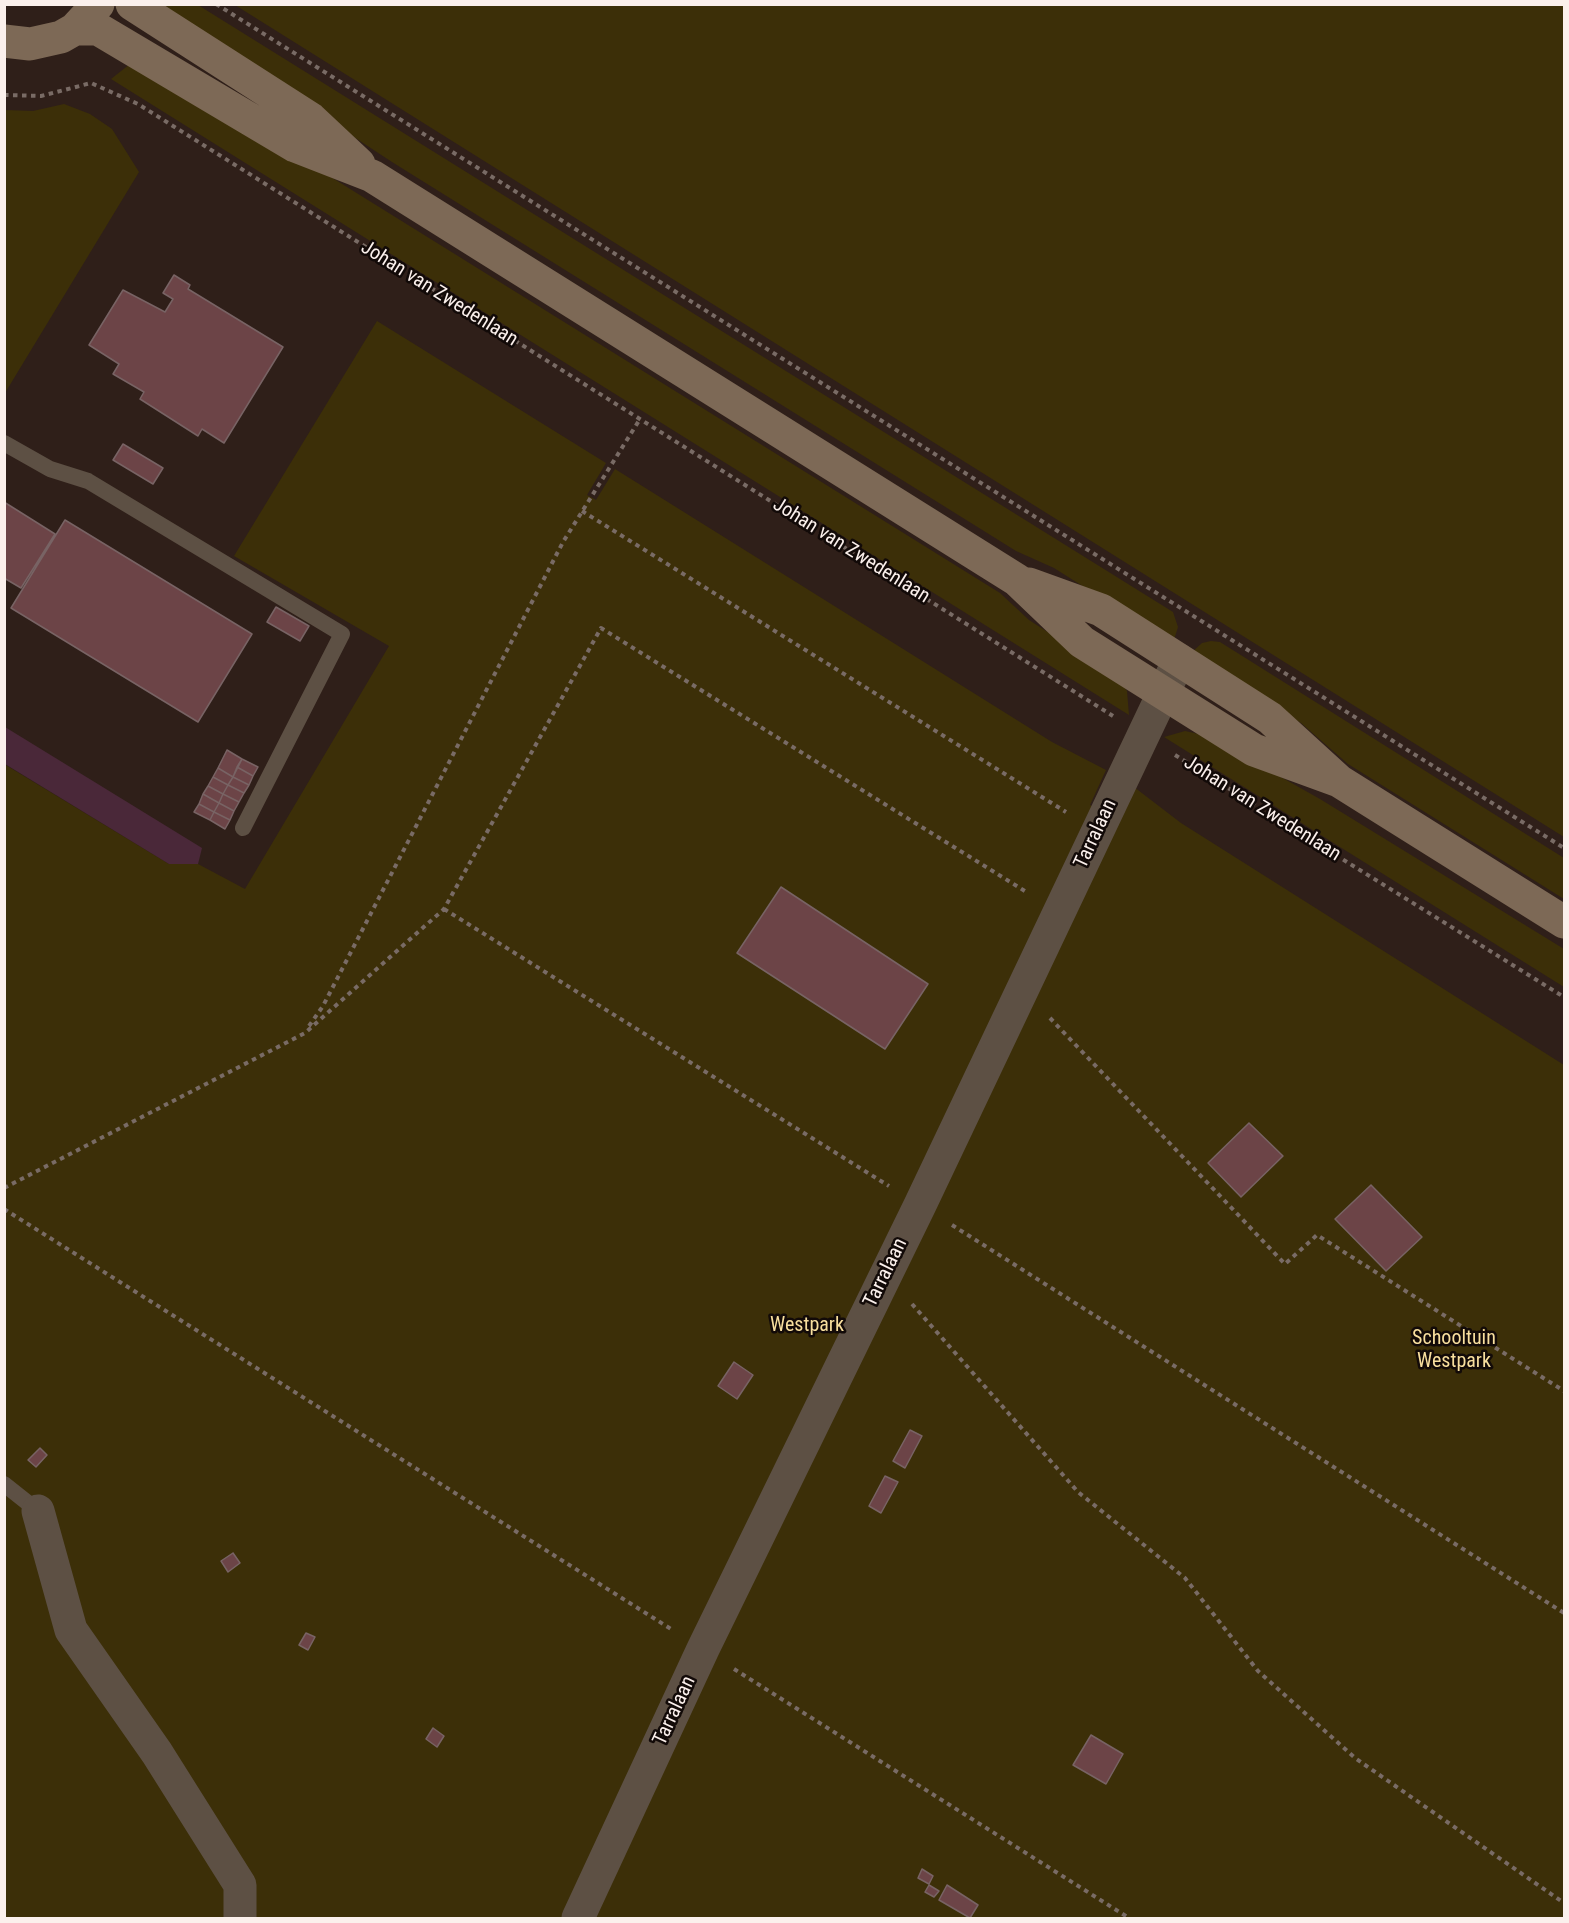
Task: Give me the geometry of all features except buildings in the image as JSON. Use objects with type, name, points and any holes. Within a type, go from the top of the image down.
[{"type":"main road","points":[[75,29],[98,4]]},
{"type":"main road","points":[[132,4],[311,119],[372,176]]},
{"type":"main road","points":[[4,41],[30,44],[45,42],[75,29],[98,29],[295,146],[372,176],[1017,580],[1082,642],[1254,750],[1339,781]]},
{"type":"main road","points":[[1017,580],[1101,610],[1270,718],[1339,781],[1564,922]]},
{"type":"street","name":"Tarralaan","points":[[578,1918],[703,1649],[920,1205],[1179,660]]},
{"type":"street","points":[[38,1511],[71,1630],[157,1754],[240,1885],[240,1918]]},
{"type":"lane","points":[[4,443],[50,469],[88,481],[342,634],[243,828]]},
{"type":"lane","points":[[4,1484],[38,1511]]},
{"type":"path","points":[[216,4],[1564,848]]},
{"type":"path","name":"Johan van Zwedenlaan","points":[[4,95],[41,96],[91,84],[138,104],[1564,997]]},
{"type":"path","points":[[305,1033],[323,1006],[563,542],[640,419]]},
{"type":"path","points":[[582,511],[1097,831]]},
{"type":"path","points":[[4,1188],[305,1033],[444,909],[601,628],[1059,912]]},
{"type":"path","points":[[444,909],[920,1205],[1564,1613]]},
{"type":"path","points":[[1022,989],[1285,1264],[1317,1235],[1564,1392]]},
{"type":"path","points":[[4,1209],[1129,1918]]},
{"type":"path","points":[[918,1310],[1078,1492],[1185,1578],[1258,1671],[1355,1758],[1564,1903]]},
{"type":"green space","points":[[164,5],[198,5],[1173,612],[1178,627],[1173,643],[1054,568],[1016,551],[392,162],[162,11]]},
{"type":"green space","points":[[235,5],[1564,5],[1564,837]]},
{"type":"green space","points":[[130,64],[318,169],[1000,593],[1029,620],[1116,676],[1127,691],[1129,715],[111,79]]},
{"type":"green space","points":[[64,104],[90,114],[112,129],[139,172],[5,393],[5,110],[33,111]]},
{"type":"green space","name":"Westpark","points":[[377,321],[606,463],[587,495],[596,500],[615,469],[1052,742],[1106,770],[1090,805],[1118,821],[1134,787],[1181,823],[1564,1065],[1564,1918],[5,1918],[4,764],[169,864],[198,864],[245,889],[389,646],[234,556]]},
{"type":"green space","points":[[1220,642],[1564,858],[1564,899],[1348,764],[1301,723],[1190,654],[1202,643]]},
{"type":"green space","points":[[1185,731],[1208,736],[1320,799],[1564,949],[1564,987],[1164,737]]},
{"type":"shaded area","points":[[5,727],[202,848],[198,864],[169,864],[5,764]]},
{"type":"park label","name":"Schooltuin Westpark","points":[[1454,1350]]}]
